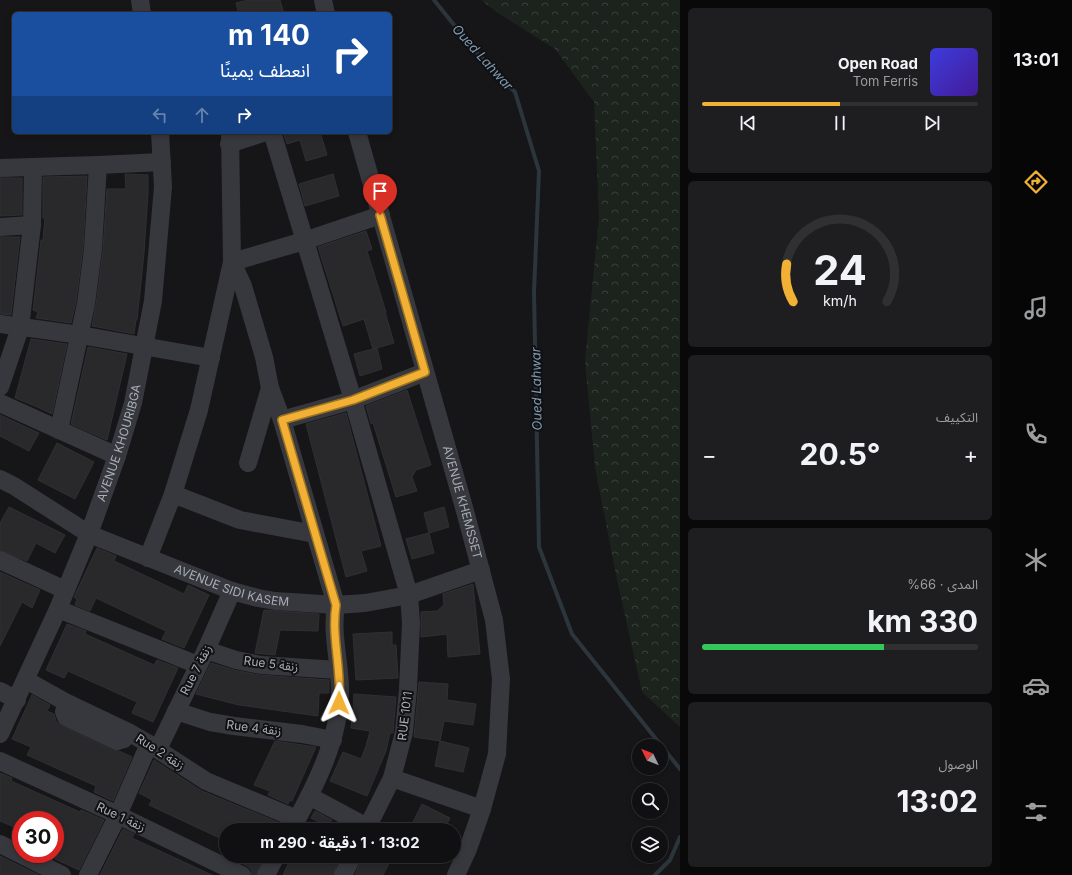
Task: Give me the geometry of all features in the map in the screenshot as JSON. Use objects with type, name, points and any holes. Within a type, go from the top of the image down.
[{"type":"street","points":[[140,0],[142,12]]},
{"type":"street","points":[[323,0],[326,12]]},
{"type":"street","name":"AVENUE KHOURIBGA","points":[[0,734],[58,609],[89,534],[118,456],[133,403],[153,301],[163,187],[160,134]]},
{"type":"street","points":[[148,558],[173,494],[199,410],[232,262],[229,138],[254,134]]},
{"type":"street","name":"RUE 1011","points":[[273,134],[353,400],[409,595],[410,623],[407,712],[404,732],[392,778],[370,823]]},
{"type":"street","name":"AVENUE KHEMSSET","points":[[358,134],[494,620],[501,679],[496,754],[482,809],[468,849],[456,875]]},
{"type":"street","points":[[0,168],[162,162]]},
{"type":"street","points":[[59,430],[86,304],[93,249],[98,165]]},
{"type":"street","points":[[0,387],[20,328],[32,225],[33,167]]},
{"type":"street","points":[[232,262],[304,241],[380,215]]},
{"type":"street","points":[[0,227],[32,225]]},
{"type":"street","points":[[232,262],[243,286],[264,356],[270,388],[282,420],[336,605],[334,619],[340,689],[339,703],[332,740],[310,796],[295,823]]},
{"type":"street","points":[[0,324],[20,328],[80,335],[211,358]]},
{"type":"street","points":[[282,420],[353,400],[425,372]]},
{"type":"street","points":[[248,463],[270,388]]},
{"type":"street","points":[[0,403],[118,456]]},
{"type":"street","name":"AVENUE SIDI KASEM","points":[[0,479],[14,486],[89,534],[232,591],[276,601],[336,605],[365,603],[409,595],[481,570]]},
{"type":"street","points":[[173,494],[240,520],[315,534]]},
{"type":"street","points":[[0,560],[66,590]]},
{"type":"street","name":"Rue 7 زنقة","points":[[88,875],[153,746],[176,711],[232,591]]},
{"type":"street","name":"Rue 5 زنقة","points":[[58,609],[202,658],[236,660],[261,665],[338,670]]},
{"type":"street","name":"Rue 2 زنقة","points":[[26,680],[69,704],[130,733],[153,746],[206,781],[290,823]]},
{"type":"street","points":[[0,692],[17,700]]},
{"type":"street","name":"Rue 4 زنقة","points":[[176,711],[210,722],[302,734],[332,740]]},
{"type":"street","name":"Rue 1 زنقة","points":[[0,761],[118,815],[242,875]]},
{"type":"street","points":[[392,778],[482,809]]},
{"type":"street","points":[[310,796],[357,823]]},
{"type":"street","points":[[0,844],[62,875]]},
{"type":"street","points":[[266,875],[272,863]]},
{"type":"street","points":[[343,875],[349,863]]},
{"type":"green space","points":[[481,0],[680,0],[680,727],[642,692],[617,580],[595,467],[585,361],[599,217],[594,102],[555,49],[498,13]]},
{"type":"building","points":[[248,0],[280,0],[283,12],[238,12],[236,3]]},
{"type":"building","points":[[284,134],[321,134],[327,155],[306,161],[300,140],[287,144]]},
{"type":"building","points":[[125,174],[148,175],[144,253],[137,320],[134,334],[92,326],[103,250],[107,189],[126,189]]},
{"type":"building","points":[[333,174],[339,196],[305,206],[299,184]]},
{"type":"building","points":[[87,176],[83,248],[76,302],[71,323],[36,318],[38,312],[33,310],[45,218],[43,218],[43,177]]},
{"type":"building","points":[[0,178],[22,178],[22,215],[0,216]]},
{"type":"building","points":[[366,231],[372,249],[367,251],[394,343],[373,349],[364,319],[343,326],[318,247]]},
{"type":"building","points":[[0,237],[20,237],[11,315],[0,314]]},
{"type":"building","points":[[31,339],[67,344],[52,414],[15,398]]},
{"type":"building","points":[[88,347],[127,354],[107,440],[71,424]]},
{"type":"building","points":[[377,348],[382,369],[360,376],[354,354]]},
{"type":"building","points":[[407,390],[431,465],[416,470],[412,477],[417,491],[396,497],[373,423],[371,424],[366,406]]},
{"type":"building","points":[[346,413],[381,546],[361,551],[367,571],[346,577],[306,424]]},
{"type":"building","points":[[0,415],[39,433],[29,451],[0,436]]},
{"type":"building","points":[[57,443],[94,462],[75,499],[38,480]]},
{"type":"building","points":[[9,507],[65,535],[55,553],[36,543],[27,561],[0,550],[0,523]]},
{"type":"building","points":[[444,507],[449,527],[429,533],[424,513]]},
{"type":"building","points":[[429,533],[434,553],[412,559],[406,539]]},
{"type":"building","points":[[97,548],[116,556],[114,561],[184,594],[188,585],[209,595],[184,648],[162,639],[166,631],[96,598],[90,611],[75,605],[77,599],[74,597]]},
{"type":"building","points":[[0,572],[40,590],[32,608],[22,602],[0,646]]},
{"type":"building","points":[[473,584],[480,654],[448,657],[447,634],[421,637],[421,612],[437,611],[444,605],[443,594]]},
{"type":"building","points":[[264,610],[319,614],[318,631],[280,630],[275,655],[255,653]]},
{"type":"building","points":[[67,624],[86,631],[85,634],[154,665],[157,660],[178,668],[153,722],[132,713],[137,702],[68,671],[64,678],[46,670]]},
{"type":"building","points":[[392,632],[392,645],[396,645],[398,678],[356,680],[353,634]]},
{"type":"building","points":[[211,663],[234,670],[259,675],[329,680],[329,693],[319,693],[318,716],[239,705],[196,694]]},
{"type":"building","points":[[419,682],[448,684],[447,700],[476,704],[473,725],[444,721],[440,741],[414,737]]},
{"type":"building","points":[[354,694],[396,697],[393,733],[390,733],[386,751],[367,796],[330,781],[343,752],[361,759],[366,746],[370,731],[351,728]]},
{"type":"building","points":[[32,695],[50,705],[47,711],[54,714],[56,721],[62,726],[113,750],[132,757],[113,801],[94,792],[96,786],[27,755],[31,747],[12,739]]},
{"type":"building","points":[[275,741],[316,747],[292,801],[290,800],[288,804],[268,795],[270,791],[254,785]]},
{"type":"building","points":[[440,741],[469,748],[463,772],[435,766]]},
{"type":"building","points":[[154,760],[202,791],[280,823],[219,823],[219,838],[149,805],[152,800],[139,793]]},
{"type":"building","points":[[0,773],[12,778],[11,781],[80,812],[81,810],[104,820],[79,870],[64,863],[64,811],[12,811],[12,826],[0,821]]},
{"type":"building","points":[[422,804],[450,818],[448,823],[412,823]]},
{"type":"building","points":[[315,811],[332,820],[330,823],[320,823],[311,818]]},
{"type":"building","points":[[123,829],[134,834],[132,838],[212,875],[100,875]]},
{"type":"building","points":[[0,856],[39,875],[0,875]]},
{"type":"building","points":[[242,863],[261,863],[256,875],[252,875],[251,869]]},
{"type":"building","points":[[289,863],[338,863],[333,875],[283,875]]},
{"type":"building","points":[[360,863],[389,863],[383,875],[355,875]]},
{"type":"waterway","name":"Oued Lahwar","points":[[434,0],[475,51],[515,92],[539,171],[534,292],[539,547],[572,634],[680,769]]},
{"type":"waterway","name":"Oued Lahwar","points":[[655,875],[670,860],[680,837]]},
{"type":"route","points":[[339,703],[340,689],[334,619],[336,605],[282,420],[353,400],[425,372],[380,215]]}]
